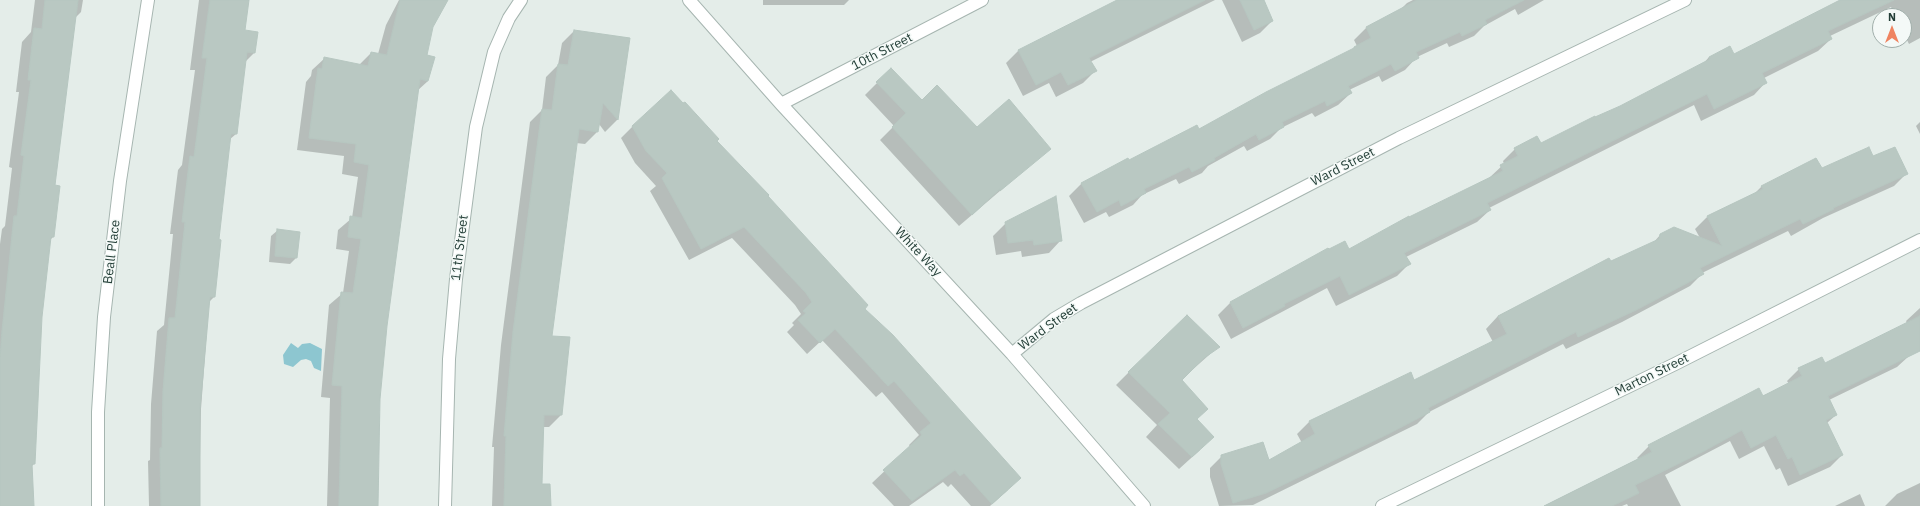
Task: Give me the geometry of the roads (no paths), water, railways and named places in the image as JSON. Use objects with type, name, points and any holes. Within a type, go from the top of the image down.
[{"type":"street","name":"Beall Place","points":[[98,506],[98,412],[104,317],[120,181],[148,0]]},
{"type":"street","name":"11th Street","points":[[445,506],[449,359],[456,278],[476,127],[494,52],[508,18],[521,0]]},
{"type":"street","name":"White Way","points":[[689,0],[781,104],[1012,354],[1144,506]]},
{"type":"street","name":"10th Street","points":[[781,104],[982,0]]},
{"type":"street","name":"Ward Street","points":[[1012,354],[1054,319],[1081,303],[1399,138],[1685,0]]},
{"type":"street","name":"Marton Street","points":[[1382,506],[1682,360],[1920,240]]},
{"type":"water","points":[[291,343],[298,348],[302,344],[310,343],[322,349],[321,371],[314,368],[311,361],[306,359],[301,360],[293,367],[284,364],[283,355]]}]
